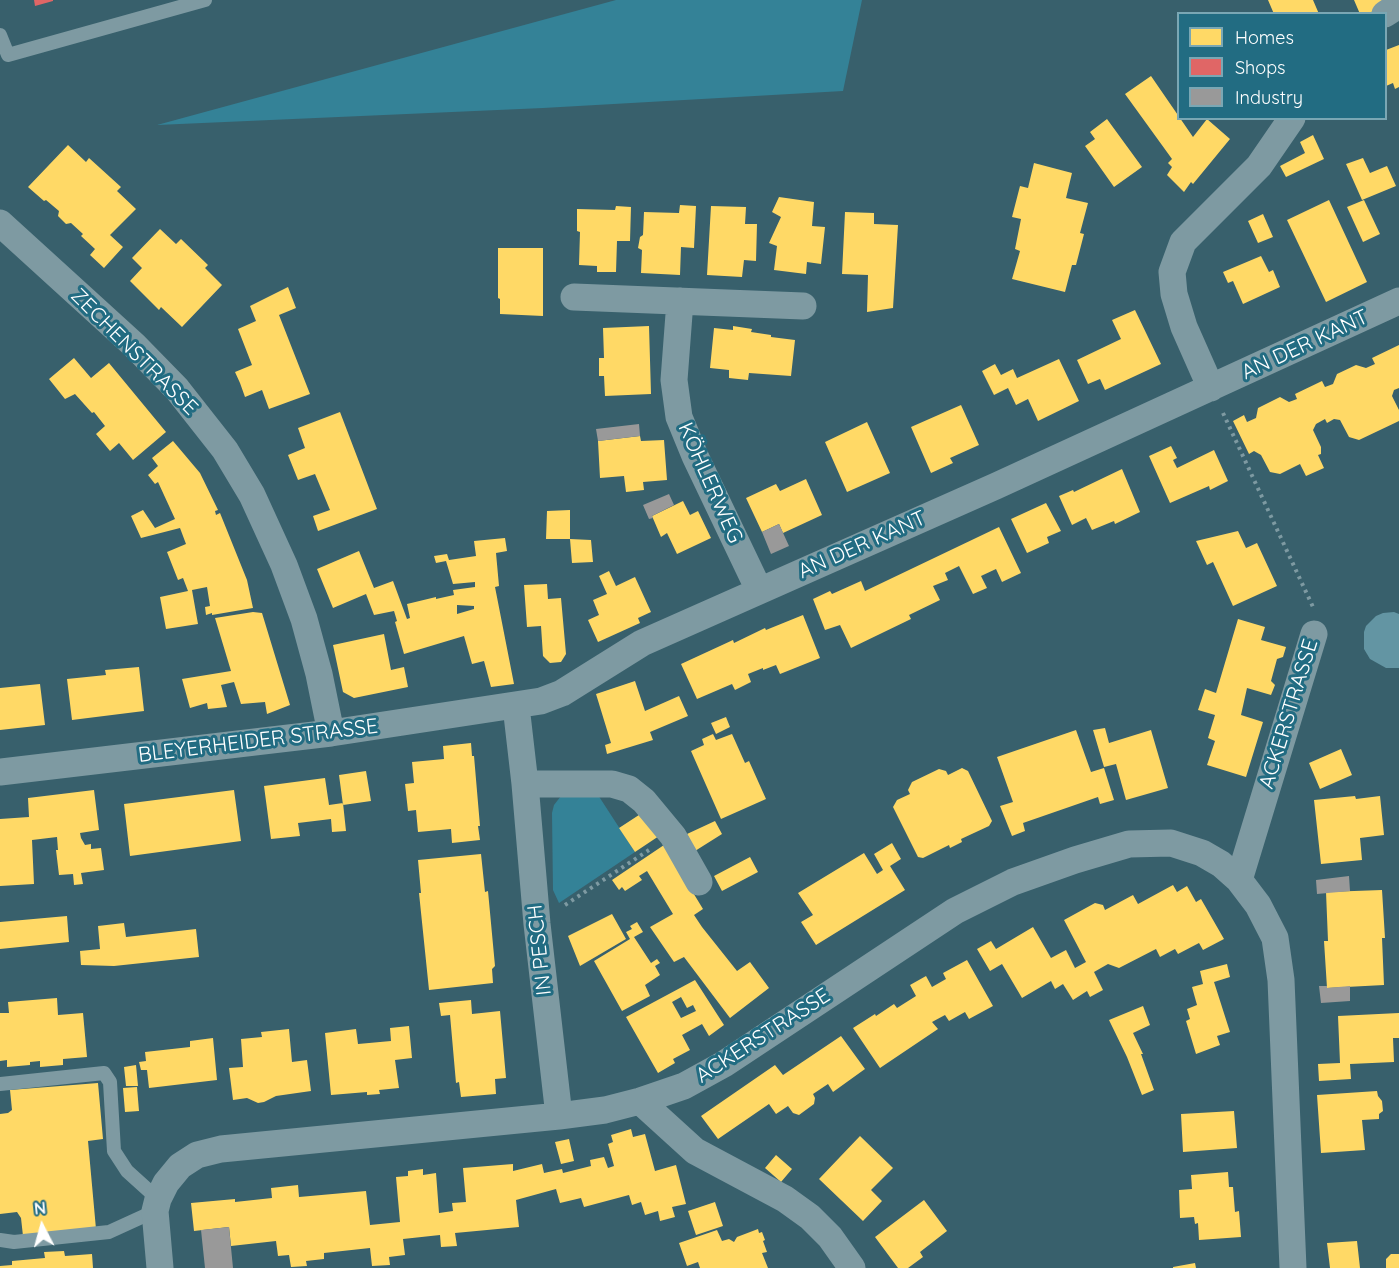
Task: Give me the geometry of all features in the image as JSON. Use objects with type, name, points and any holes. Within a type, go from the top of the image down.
[{"type":"street","points":[[1211,388],[1184,327],[1174,294],[1172,272],[1183,242],[1259,166],[1291,120]]},
{"type":"street","name":"ZECHENSTRASSE","points":[[0,223],[134,345],[177,389],[225,450],[252,495],[284,566],[304,619],[319,674],[331,733]]},
{"type":"street","points":[[574,297],[804,306]]},
{"type":"street","name":"KÖHLERWEG","points":[[680,301],[674,380],[679,417],[695,456],[759,590]]},
{"type":"street","name":"AN DER KANT","points":[[516,706],[541,701],[562,693],[642,643],[985,491],[1399,302]]},
{"type":"street","name":"ACKERSTRASSE","points":[[1239,880],[1314,634]]},
{"type":"street","name":"BLEYERHEIDER STRASSE","points":[[0,772],[331,733],[516,706]]},
{"type":"street","name":"IN PESCH","points":[[516,706],[537,924],[559,1116]]},
{"type":"street","points":[[525,784],[612,784],[629,789],[644,801],[673,836],[699,882]]},
{"type":"street","name":"ACKERSTRASSE","points":[[156,1205],[166,1183],[180,1166],[197,1155],[221,1149],[605,1110],[684,1086],[724,1064],[954,911],[1013,882],[1075,860],[1129,844],[1171,843],[1202,853],[1221,864],[1239,880],[1258,905],[1275,938],[1281,980],[1293,1268]]},
{"type":"street","points":[[640,1101],[695,1151],[785,1199],[810,1217],[830,1237],[852,1268]]},
{"type":"street","points":[[156,1205],[160,1268]]},
{"type":"lane","points":[[0,35],[8,55],[206,0]]},
{"type":"lane","points":[[0,1084],[104,1073],[110,1082],[114,1151],[127,1171],[156,1205],[109,1232],[14,1242],[0,1240]]},
{"type":"path","name":"ACKERSTRASSE","points":[[1211,388],[1313,604],[1316,616],[1314,634]]},
{"type":"path","points":[[562,906],[673,836]]},
{"type":"shaded area","points":[[616,0],[862,0],[843,91],[543,108],[157,125]]},
{"type":"shaded area","points":[[1394,612],[1399,614],[1399,668],[1386,668],[1370,659],[1364,649],[1364,632],[1366,626],[1376,616]]},
{"type":"shaded area","points":[[598,795],[635,852],[559,903],[553,890],[552,813],[554,805],[561,796]]},
{"type":"building: Homes","points":[[1268,0],[1313,0],[1318,12],[1273,12]]},
{"type":"building: Homes","points":[[1354,0],[1385,0],[1387,6],[1371,12],[1359,12]]},
{"type":"building: Homes","points":[[1399,45],[1399,87],[1395,89],[1393,83],[1387,86],[1387,50]]},
{"type":"building: Homes","points":[[1151,76],[1177,114],[1177,120],[1181,120],[1193,137],[1208,120],[1230,139],[1184,192],[1167,175],[1172,167],[1168,163],[1172,159],[1125,94]]},
{"type":"building: Homes","points":[[1107,119],[1142,167],[1114,187],[1085,146],[1095,139],[1090,132]]},
{"type":"building: Homes","points":[[1313,135],[1324,159],[1286,177],[1280,166],[1305,153],[1300,142]]},
{"type":"building: Homes","points":[[68,145],[86,162],[89,158],[121,187],[117,191],[136,209],[110,235],[123,247],[104,268],[90,255],[95,249],[81,236],[83,234],[71,223],[66,224],[58,216],[59,211],[28,187]]},
{"type":"building: Homes","points":[[1363,158],[1370,173],[1387,166],[1396,186],[1362,200],[1346,164]]},
{"type":"building: Homes","points":[[1034,163],[1072,173],[1066,198],[1088,203],[1080,233],[1084,234],[1076,265],[1072,265],[1065,292],[1012,279],[1020,251],[1015,249],[1021,219],[1012,217],[1020,186],[1028,188]]},
{"type":"building: Homes","points":[[779,197],[814,202],[812,226],[825,227],[821,264],[807,262],[806,274],[774,270],[777,246],[769,243],[781,217],[772,212]]},
{"type":"building: Homes","points":[[1329,200],[1367,282],[1326,302],[1287,220]]},
{"type":"building: Homes","points":[[1364,200],[1380,234],[1363,242],[1347,207]]},
{"type":"building: Homes","points":[[680,205],[696,206],[694,248],[681,247],[680,275],[641,273],[642,250],[638,248],[640,237],[643,235],[644,212],[679,213]]},
{"type":"building: Homes","points":[[616,206],[631,207],[630,241],[617,241],[616,272],[597,272],[597,266],[579,265],[580,232],[577,231],[577,209],[615,210]]},
{"type":"building: Homes","points":[[711,206],[746,207],[745,224],[757,224],[756,261],[744,260],[742,277],[707,275]]},
{"type":"building: Homes","points":[[845,212],[874,213],[874,224],[898,225],[893,308],[867,312],[868,275],[842,274]]},
{"type":"building: Homes","points":[[1263,214],[1273,237],[1258,243],[1248,221]]},
{"type":"building: Homes","points":[[160,229],[176,244],[181,239],[208,265],[205,268],[222,285],[182,327],[161,307],[159,310],[130,281],[142,268],[132,258]]},
{"type":"building: Homes","points":[[498,248],[543,248],[543,316],[500,314]]},
{"type":"building: Homes","points":[[1261,256],[1269,272],[1273,270],[1280,287],[1243,304],[1233,281],[1228,283],[1223,272]]},
{"type":"building: Homes","points":[[288,287],[296,308],[279,315],[310,394],[269,409],[262,390],[245,397],[235,372],[252,365],[238,329],[256,321],[250,306]]},
{"type":"building: Homes","points":[[1135,310],[1161,364],[1105,390],[1100,379],[1088,384],[1077,360],[1121,339],[1112,320]]},
{"type":"building: Homes","points":[[649,326],[651,394],[605,396],[604,376],[599,376],[599,358],[604,358],[603,328]]},
{"type":"building: Homes","points":[[733,326],[752,329],[751,332],[771,335],[771,337],[795,340],[791,376],[749,373],[748,380],[729,378],[729,370],[710,368],[714,328],[733,330]]},
{"type":"building: Homes","points":[[1399,345],[1399,388],[1394,390],[1392,396],[1399,410],[1399,421],[1359,440],[1349,437],[1340,420],[1334,419],[1327,423],[1325,419],[1316,424],[1313,430],[1321,447],[1321,454],[1318,455],[1324,468],[1306,476],[1300,464],[1280,474],[1270,472],[1261,455],[1254,451],[1249,454],[1233,421],[1244,415],[1247,422],[1256,418],[1258,408],[1280,397],[1289,402],[1297,399],[1295,394],[1322,381],[1325,387],[1333,384],[1337,374],[1356,365],[1366,368],[1375,364],[1372,358]]},
{"type":"building: Homes","points":[[74,358],[91,378],[109,363],[166,432],[133,460],[119,443],[110,451],[96,434],[105,426],[94,412],[92,413],[75,394],[65,399],[49,379]]},
{"type":"building: Homes","points":[[1059,359],[1079,401],[1038,421],[1028,399],[1016,405],[1008,388],[994,395],[982,371],[995,364],[1001,375],[1013,369],[1017,378]]},
{"type":"building: Homes","points":[[961,405],[979,445],[950,458],[953,463],[931,473],[911,427]]},
{"type":"building: Homes","points":[[340,412],[377,509],[318,531],[313,516],[330,510],[315,474],[298,480],[288,455],[305,448],[298,428]]},
{"type":"building: Homes","points":[[867,422],[890,473],[847,492],[825,442]]},
{"type":"building: Homes","points":[[640,436],[641,441],[664,440],[667,480],[643,482],[644,490],[626,492],[624,476],[600,478],[598,441]]},
{"type":"building: Homes","points":[[173,441],[200,473],[218,510],[215,511],[216,515],[220,513],[247,580],[253,608],[206,615],[205,607],[210,606],[207,587],[192,590],[198,624],[166,629],[160,597],[188,591],[183,578],[178,580],[167,552],[186,544],[180,528],[141,538],[131,516],[143,510],[155,528],[175,519],[158,482],[155,484],[148,475],[158,466],[152,458]]},
{"type":"building: Homes","points":[[1171,446],[1177,458],[1173,460],[1177,468],[1214,450],[1228,481],[1210,490],[1209,486],[1170,503],[1149,456]]},
{"type":"building: Homes","points":[[1122,469],[1140,512],[1115,524],[1114,521],[1092,530],[1086,518],[1072,525],[1059,496],[1073,490],[1074,492]]},
{"type":"building: Homes","points":[[806,479],[822,515],[783,533],[779,524],[762,532],[746,498],[776,484],[780,491]]},
{"type":"building: Homes","points":[[683,501],[690,515],[698,511],[711,538],[677,554],[667,533],[661,537],[652,516]]},
{"type":"building: Homes","points":[[1046,503],[1061,531],[1047,537],[1049,543],[1027,553],[1011,519]]},
{"type":"building: Homes","points":[[570,510],[570,539],[546,539],[547,511]]},
{"type":"building: Homes","points":[[999,527],[1021,573],[1002,582],[996,569],[981,576],[987,588],[973,594],[959,566],[945,573],[948,580],[933,586],[940,600],[909,615],[911,619],[851,648],[840,625],[825,630],[813,599],[830,591],[832,594],[861,581],[865,591]]},
{"type":"building: Homes","points":[[1238,531],[1246,548],[1257,543],[1277,586],[1233,606],[1213,562],[1207,565],[1196,541]]},
{"type":"building: Homes","points":[[505,538],[507,551],[496,553],[499,586],[495,587],[514,684],[491,687],[484,661],[472,664],[464,636],[404,654],[394,611],[374,615],[366,594],[333,608],[317,569],[359,551],[374,588],[393,581],[407,619],[410,618],[407,604],[454,595],[453,590],[475,587],[475,582],[453,584],[446,561],[436,563],[434,556],[447,554],[449,560],[476,556],[474,541]],"holes":[[[457,605],[474,606],[474,609],[457,614]]]},
{"type":"building: Homes","points":[[570,539],[591,540],[593,562],[572,563]]},
{"type":"building: Homes","points":[[609,571],[616,586],[635,577],[651,612],[638,618],[640,623],[598,642],[588,620],[599,615],[593,600],[607,594],[599,576]]},
{"type":"building: Homes","points":[[547,584],[548,599],[561,598],[566,654],[561,662],[550,663],[543,656],[541,626],[527,627],[524,585]]},
{"type":"building: Homes","points":[[253,612],[262,613],[290,705],[267,714],[265,702],[241,704],[234,682],[221,685],[227,707],[208,709],[207,703],[190,708],[182,679],[231,671],[215,618]]},
{"type":"building: Homes","points":[[803,615],[820,658],[780,674],[776,665],[763,670],[763,668],[748,674],[751,682],[735,690],[732,684],[697,699],[681,664],[733,640],[734,643],[765,628],[766,630]]},
{"type":"building: Homes","points":[[1238,619],[1265,627],[1261,640],[1286,647],[1283,657],[1277,659],[1271,681],[1275,685],[1271,695],[1247,688],[1241,715],[1263,722],[1246,777],[1207,765],[1215,741],[1208,738],[1215,715],[1198,710],[1205,689],[1216,693]]},
{"type":"building: Homes","points":[[384,634],[391,670],[404,667],[408,687],[354,698],[343,692],[333,645]]},
{"type":"building: Homes","points":[[139,667],[144,711],[72,720],[67,679],[106,675],[105,670]]},
{"type":"building: Homes","points":[[635,681],[645,711],[679,696],[688,716],[650,732],[653,740],[607,754],[605,745],[611,743],[596,694]]},
{"type":"building: Homes","points":[[40,684],[45,725],[0,730],[0,688]]},
{"type":"building: Homes","points":[[726,717],[730,727],[716,734],[711,723]]},
{"type":"building: Homes","points":[[1105,728],[1109,743],[1151,730],[1168,788],[1126,800],[1116,764],[1104,767],[1093,730]]},
{"type":"building: Homes","points":[[1076,730],[1091,772],[1104,768],[1114,800],[1100,804],[1098,797],[1023,823],[1025,831],[1012,836],[1000,806],[1013,802],[997,757]]},
{"type":"building: Homes","points":[[713,734],[716,740],[732,734],[745,763],[749,761],[766,799],[721,819],[691,751],[704,745],[702,739]]},
{"type":"building: Homes","points":[[471,743],[480,840],[452,843],[451,829],[418,832],[416,810],[408,811],[405,784],[414,783],[412,762],[444,759],[443,746]]},
{"type":"building: Homes","points":[[1341,749],[1352,775],[1320,789],[1309,763]]},
{"type":"building: Homes","points":[[962,768],[968,771],[992,821],[989,826],[961,839],[962,842],[950,848],[949,845],[923,858],[918,857],[893,807],[897,800],[910,794],[908,790],[912,782],[939,769],[946,771],[948,775]]},
{"type":"building: Homes","points":[[366,771],[371,801],[343,805],[339,775]]},
{"type":"building: Homes","points":[[325,778],[329,805],[343,803],[346,831],[332,832],[331,819],[298,823],[300,836],[271,839],[264,786]]},
{"type":"building: Homes","points":[[94,790],[99,830],[80,833],[85,845],[91,844],[91,849],[101,848],[104,870],[81,873],[83,884],[74,885],[73,874],[59,875],[57,837],[32,840],[34,884],[0,886],[0,819],[29,817],[28,798]]},
{"type":"building: Homes","points":[[234,790],[241,841],[130,856],[124,804]]},
{"type":"building: Homes","points":[[1355,796],[1356,799],[1380,796],[1384,835],[1360,838],[1362,860],[1321,864],[1314,800]]},
{"type":"building: Homes","points":[[642,813],[659,836],[635,852],[619,828]]},
{"type":"building: Homes","points":[[715,821],[722,834],[695,851],[687,834]]},
{"type":"building: Homes","points":[[892,843],[901,859],[890,866],[905,890],[816,945],[801,922],[813,915],[798,893],[864,853],[877,874],[883,870],[874,854]]},
{"type":"building: Homes","points":[[664,845],[703,909],[694,915],[702,927],[737,971],[750,962],[769,988],[730,1018],[684,957],[674,962],[650,927],[673,914],[647,871],[639,876],[642,880],[625,891],[622,887],[619,890],[612,880]]},
{"type":"building: Homes","points":[[481,854],[485,892],[488,891],[495,966],[492,969],[493,983],[429,990],[418,860]]},
{"type":"building: Homes","points":[[750,857],[758,872],[722,891],[714,876]]},
{"type":"building: Homes","points":[[1173,885],[1177,892],[1187,886],[1196,902],[1201,899],[1224,939],[1203,950],[1199,943],[1178,954],[1175,949],[1160,957],[1156,949],[1119,968],[1108,964],[1094,972],[1103,990],[1090,997],[1087,991],[1073,1000],[1063,984],[1055,989],[1051,981],[1022,998],[1002,964],[990,971],[977,949],[991,941],[996,949],[1033,927],[1051,958],[1066,950],[1075,968],[1086,962],[1064,920],[1095,903],[1103,905],[1105,910],[1133,895],[1138,904]]},
{"type":"building: Homes","points":[[1382,890],[1385,938],[1382,938],[1384,985],[1327,988],[1324,941],[1328,941],[1326,892]]},
{"type":"building: Homes","points":[[612,914],[626,939],[580,966],[568,936]]},
{"type":"building: Homes","points":[[67,916],[69,942],[0,949],[0,922]]},
{"type":"building: Homes","points":[[637,922],[643,932],[634,937],[651,963],[657,959],[660,963],[655,966],[660,975],[645,985],[650,996],[622,1011],[594,961],[630,939],[626,932],[632,929],[630,926]]},
{"type":"building: Homes","points":[[124,923],[126,937],[196,929],[199,957],[114,966],[81,965],[80,951],[100,949],[98,926]]},
{"type":"building: Homes","points":[[967,960],[993,1006],[969,1019],[965,1012],[949,1021],[945,1015],[932,1022],[938,1029],[880,1068],[853,1028],[894,1004],[897,1008],[916,996],[910,985],[926,976],[932,987],[946,979],[943,973]]},
{"type":"building: Homes","points":[[1227,964],[1230,977],[1214,982],[1230,1032],[1217,1036],[1220,1045],[1196,1054],[1186,1021],[1190,1019],[1187,1009],[1197,1005],[1192,987],[1203,984],[1200,971]]},
{"type":"building: Homes","points":[[695,980],[724,1025],[709,1036],[702,1024],[682,1035],[690,1050],[673,1059],[675,1063],[658,1073],[626,1017]],"holes":[[[681,997],[687,1008],[693,1005],[696,1011],[681,1018],[672,1002]]]},
{"type":"building: Homes","points":[[57,998],[58,1015],[83,1013],[87,1057],[63,1059],[63,1065],[40,1067],[40,1061],[30,1062],[30,1065],[7,1067],[7,1060],[0,1061],[0,1013],[9,1013],[8,1002]]},
{"type":"building: Homes","points":[[471,1000],[472,1014],[500,1011],[506,1078],[495,1079],[496,1094],[461,1097],[459,1082],[456,1083],[450,1015],[441,1016],[439,1003]]},
{"type":"building: Homes","points":[[1143,1006],[1150,1025],[1133,1033],[1143,1054],[1141,1054],[1154,1090],[1142,1095],[1109,1020]]},
{"type":"building: Homes","points":[[1399,1013],[1399,1038],[1393,1038],[1394,1062],[1350,1064],[1351,1079],[1319,1081],[1318,1064],[1340,1063],[1338,1016]]},
{"type":"building: Homes","points":[[409,1026],[412,1058],[395,1060],[399,1088],[379,1090],[380,1094],[367,1095],[367,1092],[331,1095],[325,1033],[356,1029],[358,1044],[391,1041],[390,1028]]},
{"type":"building: Homes","points":[[289,1029],[292,1062],[307,1060],[311,1091],[276,1096],[258,1103],[247,1098],[233,1100],[229,1068],[243,1067],[241,1039],[262,1037],[261,1032]]},
{"type":"building: Homes","points":[[841,1036],[865,1069],[833,1092],[828,1084],[813,1094],[814,1104],[799,1115],[793,1113],[788,1106],[776,1114],[769,1104],[718,1139],[701,1116],[775,1065],[783,1075]]},
{"type":"building: Homes","points":[[213,1038],[217,1080],[149,1088],[147,1070],[141,1070],[139,1062],[146,1061],[145,1052],[190,1047],[190,1041]]},
{"type":"building: Homes","points":[[136,1065],[138,1086],[126,1086],[124,1067]]},
{"type":"building: Homes","points":[[98,1083],[103,1139],[88,1141],[96,1229],[23,1236],[21,1218],[17,1212],[0,1214],[0,1114],[12,1110],[10,1090]]},
{"type":"building: Homes","points":[[137,1087],[139,1111],[125,1112],[123,1088]]},
{"type":"building: Homes","points":[[1377,1091],[1382,1101],[1383,1111],[1379,1114],[1379,1119],[1362,1120],[1365,1150],[1321,1153],[1317,1095]]},
{"type":"building: Homes","points":[[1234,1111],[1237,1148],[1183,1152],[1181,1114]]},
{"type":"building: Homes","points":[[631,1129],[633,1137],[645,1134],[655,1171],[676,1165],[686,1204],[672,1207],[675,1217],[660,1221],[658,1211],[645,1215],[641,1202],[632,1205],[629,1195],[584,1207],[581,1198],[560,1203],[556,1189],[516,1200],[519,1227],[455,1233],[457,1246],[441,1247],[440,1235],[403,1239],[405,1255],[389,1257],[390,1265],[372,1266],[370,1248],[324,1253],[324,1259],[306,1261],[307,1266],[291,1267],[289,1255],[278,1256],[276,1241],[231,1246],[229,1227],[194,1231],[191,1203],[272,1198],[271,1188],[298,1185],[299,1197],[366,1191],[370,1225],[400,1222],[396,1177],[408,1176],[408,1171],[423,1169],[423,1175],[436,1173],[439,1213],[453,1211],[452,1203],[466,1202],[463,1168],[513,1164],[513,1171],[542,1164],[544,1173],[562,1169],[563,1173],[591,1166],[590,1160],[604,1157],[608,1168],[614,1166],[608,1144],[613,1142],[611,1135]]},
{"type":"building: Homes","points":[[860,1136],[893,1168],[871,1190],[882,1201],[863,1221],[819,1179]]},
{"type":"building: Homes","points":[[569,1139],[574,1161],[561,1164],[555,1142]]},
{"type":"building: Homes","points":[[776,1155],[792,1169],[781,1182],[765,1168]]},
{"type":"building: Homes","points":[[1228,1172],[1229,1187],[1233,1187],[1235,1212],[1239,1211],[1241,1237],[1199,1240],[1198,1223],[1195,1224],[1194,1217],[1180,1218],[1179,1190],[1192,1189],[1191,1175]]},
{"type":"building: Homes","points":[[924,1200],[947,1231],[920,1252],[923,1257],[908,1268],[898,1268],[875,1237]]},
{"type":"building: Homes","points":[[715,1202],[723,1226],[696,1235],[688,1211]]},
{"type":"building: Homes","points":[[758,1229],[765,1240],[763,1241],[767,1252],[762,1253],[768,1268],[700,1268],[698,1262],[687,1266],[679,1243],[717,1230],[722,1241],[729,1239],[734,1242],[737,1237]]},
{"type":"building: Homes","points":[[1357,1241],[1360,1268],[1330,1268],[1327,1243]]},
{"type":"building: Homes","points":[[64,1251],[65,1256],[92,1254],[93,1268],[0,1268],[0,1266],[12,1265],[12,1261],[45,1258],[44,1252]]},
{"type":"building: Homes","points":[[1391,1254],[1399,1254],[1399,1268],[1386,1268],[1386,1259]]},
{"type":"building: Homes","points":[[1195,1263],[1196,1268],[1173,1268],[1173,1267]]},
{"type":"building: Shops","points":[[34,0],[53,0],[53,1],[35,6]]},
{"type":"building: Industry","points":[[639,424],[640,436],[598,441],[596,429]]},
{"type":"building: Industry","points":[[669,494],[674,505],[649,519],[643,505]]},
{"type":"building: Industry","points":[[779,524],[789,546],[771,554],[762,532]]},
{"type":"building: Industry","points":[[1349,876],[1350,891],[1317,894],[1316,880]]},
{"type":"building: Industry","points":[[1319,986],[1327,986],[1327,988],[1350,986],[1350,1001],[1321,1003]]},
{"type":"building: Industry","points":[[229,1227],[233,1268],[205,1268],[201,1230]]}]
